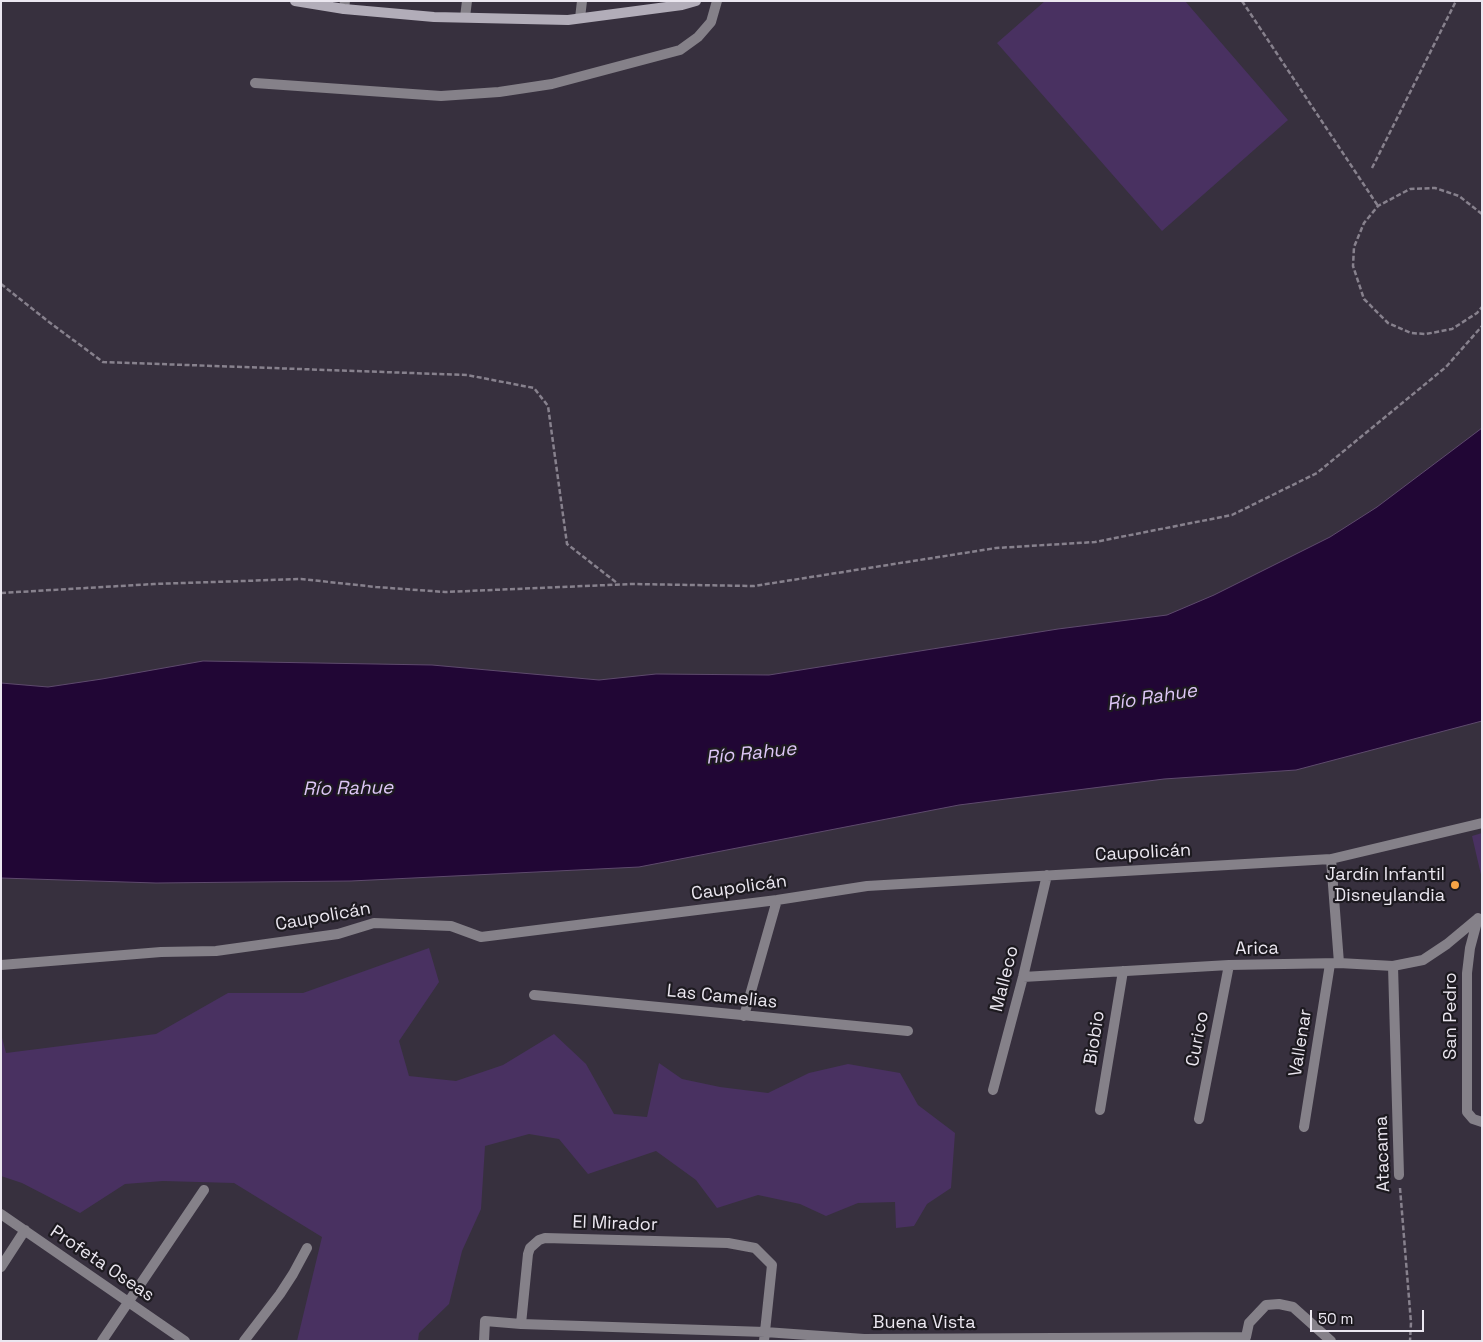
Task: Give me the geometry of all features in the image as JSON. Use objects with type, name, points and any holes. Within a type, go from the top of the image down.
[{"type":"street","points":[[296,1],[344,5],[434,17],[568,20],[682,5],[696,1]]},
{"type":"street","points":[[465,17],[467,1]]},
{"type":"street","points":[[580,18],[582,1]]},
{"type":"street","points":[[255,83],[441,96],[499,92],[552,84],[680,50],[698,36],[711,22],[717,1]]},
{"type":"street","name":"Caupolicán","points":[[1,965],[161,952],[216,951],[338,934],[374,923],[451,926],[481,937],[777,900],[866,886],[1332,859],[1482,823]]},
{"type":"street","name":"Vallenar","points":[[1304,1127],[1335,964],[1332,859]]},
{"type":"street","name":"Malleco","points":[[994,1090],[1047,875]]},
{"type":"street","points":[[744,1016],[777,900]]},
{"type":"street","name":"Arica","points":[[1023,977],[1229,965],[1335,964],[1393,966],[1422,960],[1447,944],[1480,916]]},
{"type":"street","name":"San Pedro","points":[[1477,1121],[1467,1112],[1467,973],[1470,948],[1480,916]]},
{"type":"street","name":"Curico","points":[[1199,1119],[1229,965]]},
{"type":"street","name":"Atacama","points":[[1393,966],[1399,1175]]},
{"type":"street","name":"Biobio","points":[[1100,1110],[1123,971]]},
{"type":"street","name":"Las Camelias","points":[[534,994],[908,1031]]},
{"type":"street","points":[[102,1341],[204,1190]]},
{"type":"street","name":"Profeta Oseas","points":[[1,1214],[185,1341]]},
{"type":"street","points":[[1,1267],[25,1230]]},
{"type":"street","name":"El Mirador","points":[[521,1324],[528,1254],[534,1243],[545,1238],[728,1243],[755,1248],[772,1265],[764,1337]]},
{"type":"street","points":[[244,1341],[280,1294],[307,1248]]},
{"type":"street","name":"Buena Vista","points":[[484,1341],[485,1321],[764,1337],[962,1340],[1246,1339],[1249,1323],[1266,1305],[1279,1304],[1293,1307],[1331,1341]]},
{"type":"path","points":[[1242,1],[1378,206]]},
{"type":"path","points":[[1372,168],[1456,1]]},
{"type":"path","points":[[1482,214],[1459,196],[1435,188],[1410,189],[1378,206],[1364,223],[1354,246],[1353,266],[1364,299],[1388,323],[1412,333],[1426,334],[1452,330],[1477,313],[1482,307]]},
{"type":"path","points":[[1,284],[102,362],[467,375],[534,388],[548,406],[567,544],[618,584]]},
{"type":"path","points":[[1,593],[154,584],[301,579],[445,592],[618,584],[754,586],[996,548],[1095,542],[1232,514],[1317,473],[1446,367],[1482,326]]},
{"type":"path","name":"Atacama","points":[[1399,1175],[1411,1322],[1410,1341]]},
{"type":"shaded area","points":[[1045,1],[1185,1],[1288,120],[1162,231],[997,43]]},
{"type":"shaded area","points":[[1482,833],[1482,879],[1472,836]]},
{"type":"shaded area","points":[[429,948],[439,982],[399,1041],[409,1076],[456,1081],[503,1065],[554,1034],[586,1064],[614,1114],[647,1117],[659,1063],[682,1079],[720,1087],[768,1093],[809,1073],[848,1064],[900,1073],[918,1105],[955,1133],[951,1188],[927,1204],[914,1226],[896,1228],[895,1202],[858,1203],[826,1216],[800,1204],[758,1195],[717,1208],[696,1180],[656,1151],[588,1174],[559,1139],[529,1134],[485,1146],[481,1209],[462,1251],[449,1304],[419,1333],[418,1341],[297,1341],[322,1237],[234,1183],[163,1181],[125,1184],[80,1213],[22,1183],[1,1176],[1,1034],[6,1053],[156,1034],[228,993],[303,993]]},
{"type":"water","name":"Río Rahue","points":[[1482,428],[1482,721],[1296,770],[1164,779],[959,805],[639,867],[351,881],[156,883],[1,878],[1,683],[48,687],[203,661],[432,665],[599,680],[656,674],[769,675],[1058,629],[1167,615],[1214,595],[1330,537],[1377,507]]},
{"type":"place","name":"Jardín Infantil Disneylandia","points":[[1455,885]]}]
